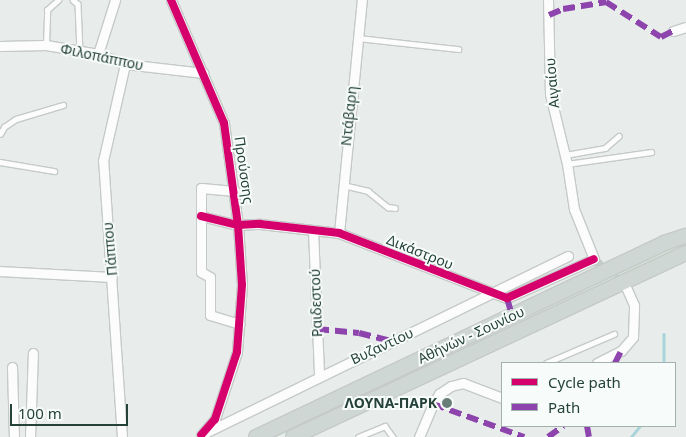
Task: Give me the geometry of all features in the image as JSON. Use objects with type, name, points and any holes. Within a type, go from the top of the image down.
[{"type":"main road","name":"Αθήνών - Σουνίου","points":[[256,437],[664,243],[686,236]]},
{"type":"main road","name":"Αθήνών - Σουνίου","points":[[293,437],[686,254]]},
{"type":"street","points":[[98,54],[115,0]]},
{"type":"street","name":"Προύσσης","points":[[171,0],[224,123],[235,191],[242,285],[237,352],[214,419],[199,436]]},
{"type":"street","name":"Ντάβαρη","points":[[339,233],[342,185],[362,0]]},
{"type":"street","name":"Αιγαίου","points":[[491,295],[506,298],[594,259],[574,209],[566,160],[550,94],[548,0]]},
{"type":"street","points":[[673,31],[686,27]]},
{"type":"street","name":"Φιλοπάππου","points":[[0,46],[46,45],[98,54],[125,64],[203,73]]},
{"type":"street","name":"Πάππου","points":[[122,437],[112,277],[102,161],[125,64]]},
{"type":"street","points":[[235,191],[202,187],[202,272],[210,277],[210,315],[240,324]]},
{"type":"street","name":"Δικάστρου","points":[[202,216],[238,225],[339,233],[491,295]]},
{"type":"street","name":"Ραιδεστού","points":[[313,230],[319,376]]},
{"type":"street","name":"Βυζαντίου","points":[[199,436],[568,256]]},
{"type":"street","points":[[0,272],[112,277]]},
{"type":"street","points":[[599,362],[621,351],[633,337],[634,305],[626,288]]},
{"type":"street","points":[[30,437],[33,352]]},
{"type":"street","points":[[12,367],[14,437]]},
{"type":"street","points":[[420,437],[433,404],[440,394],[451,386],[463,383],[501,398]]},
{"type":"lane","points":[[46,45],[47,10],[58,0]]},
{"type":"lane","points":[[73,0],[78,4],[80,51]]},
{"type":"lane","points":[[357,37],[458,49]]},
{"type":"lane","points":[[0,134],[4,127],[16,119],[62,105]]},
{"type":"lane","points":[[566,160],[606,148],[619,136]]},
{"type":"lane","points":[[566,160],[651,152]]},
{"type":"lane","points":[[0,162],[54,171]]},
{"type":"lane","points":[[342,185],[368,191],[388,207],[395,208]]},
{"type":"lane","points":[[548,362],[614,334]]},
{"type":"lane","points":[[358,437],[385,426],[393,437]]},
{"type":"green space","points":[[686,244],[277,437],[267,437],[663,251]]},
{"type":"waterway","points":[[664,334],[664,362]]},
{"type":"waterway","points":[[631,437],[639,427]]},
{"type":"tunnel","points":[[594,259],[623,285]]},
{"type":"marked path","points":[[549,15],[563,9],[606,2],[661,37],[673,31]]},
{"type":"marked path","points":[[507,298],[512,315]]},
{"type":"marked path","points":[[317,329],[359,333],[392,341]]},
{"type":"marked path","points":[[616,362],[621,351]]},
{"type":"marked path","points":[[433,404],[524,437]]},
{"type":"marked path","points":[[548,437],[562,427]]},
{"type":"marked path","points":[[587,427],[589,437]]},
{"type":"cycle path","points":[[171,0],[224,123],[238,225],[242,285],[237,352],[215,419],[201,435]]},
{"type":"cycle path","points":[[201,216],[238,225],[260,224],[339,233],[507,298],[594,259]]},
{"type":"place","name":"ΛΟΥΝΑ-ΠΑΡΚ","points":[[447,403]]}]
